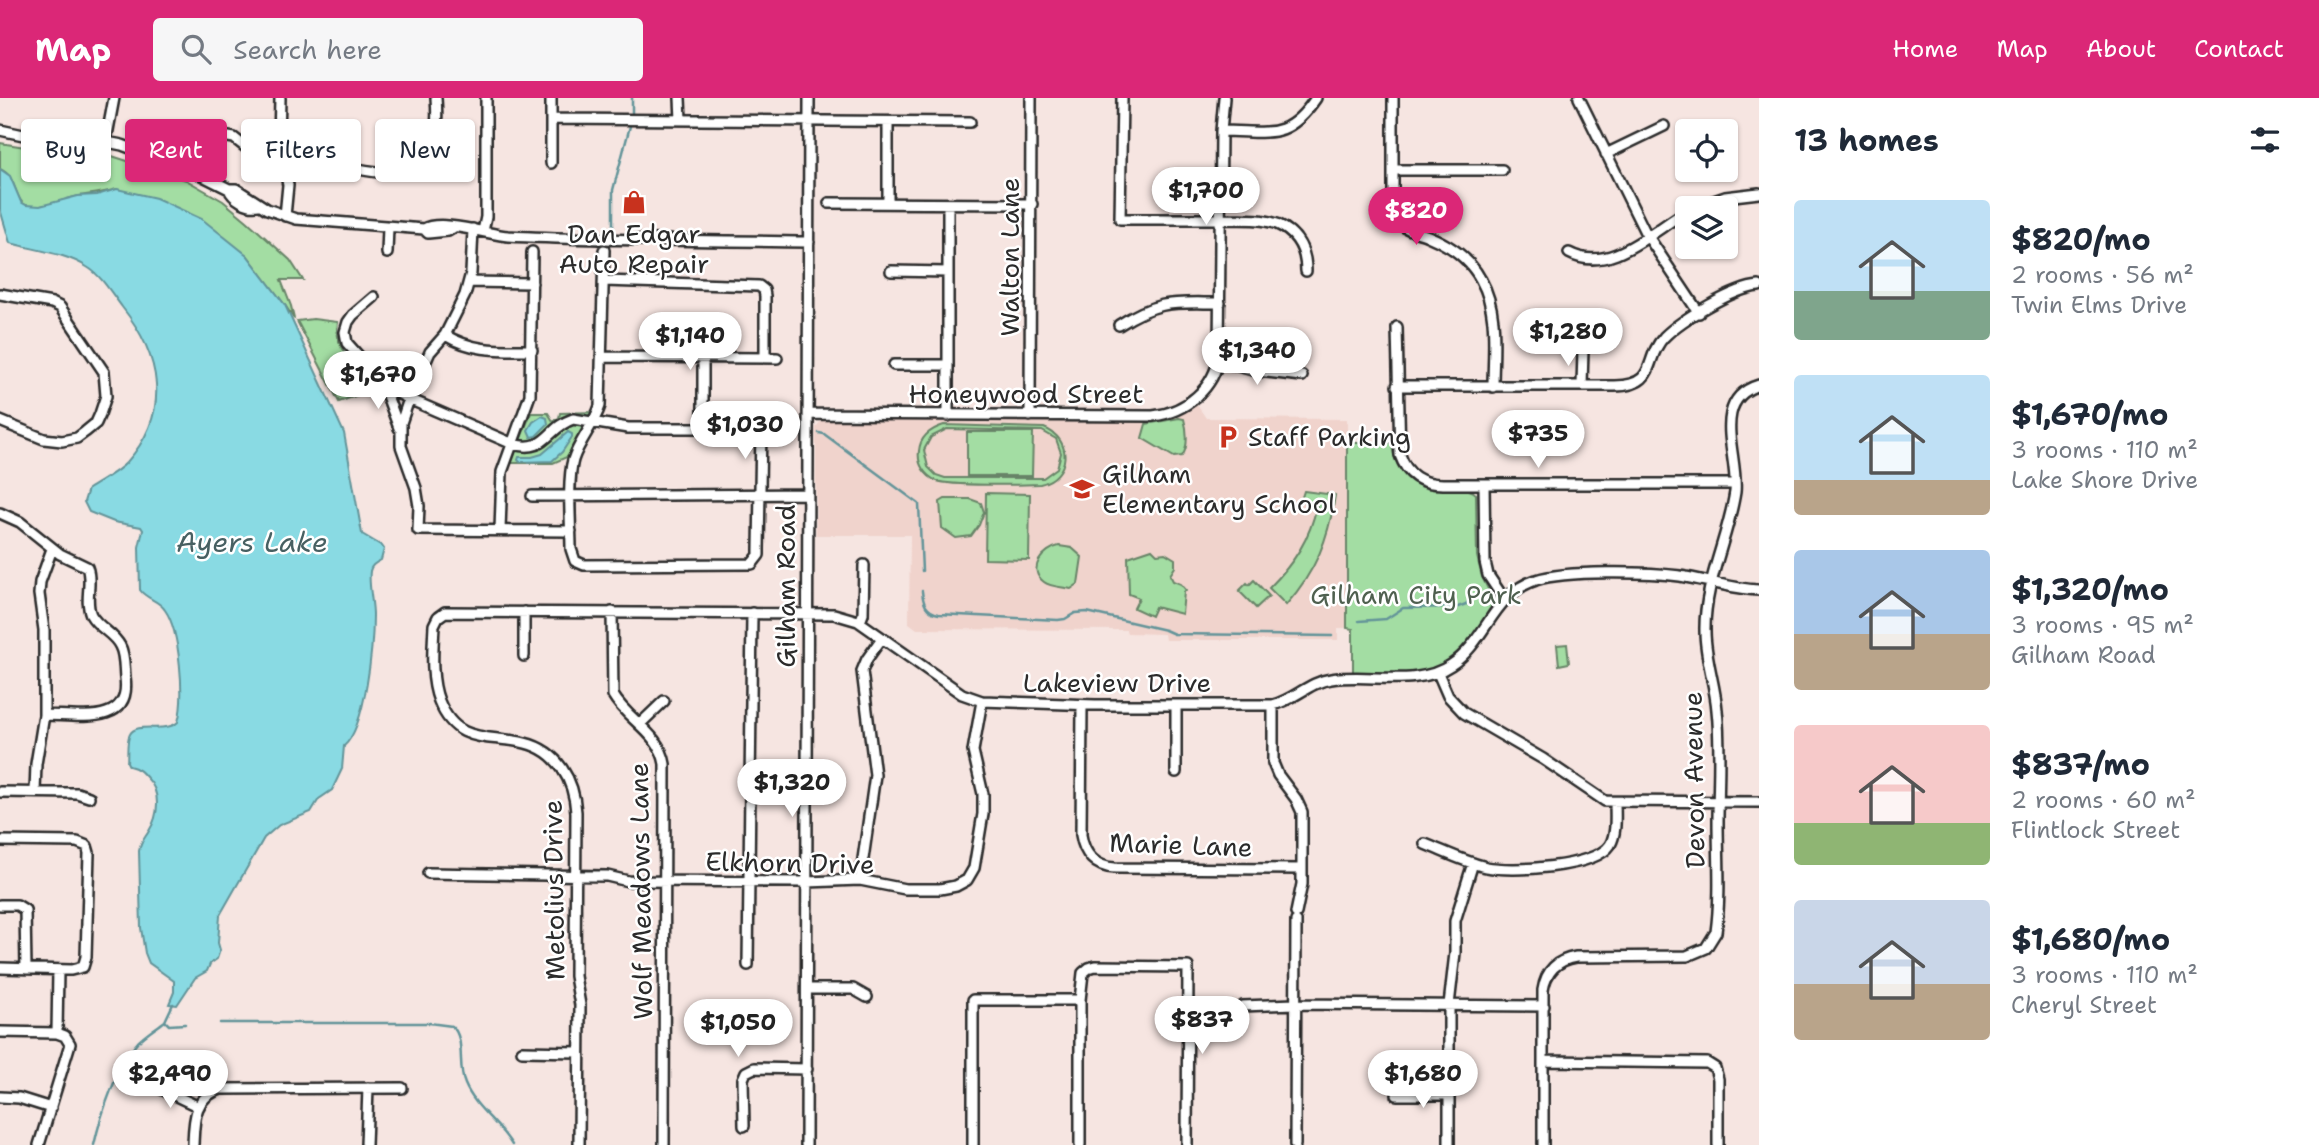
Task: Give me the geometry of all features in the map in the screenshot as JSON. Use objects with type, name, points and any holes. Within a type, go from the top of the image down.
[{"type":"street","points":[[110,119],[114,98]]},
{"type":"street","points":[[279,119],[280,98]]},
{"type":"street","points":[[361,170],[410,170],[425,162],[435,140],[436,98]]},
{"type":"street","points":[[400,432],[409,399],[430,352],[445,335],[461,305],[469,282],[478,230],[486,216],[486,98]]},
{"type":"street","points":[[551,98],[551,163]]},
{"type":"street","points":[[680,98],[681,120]]},
{"type":"street","name":"Gilham Road","points":[[806,1145],[809,98]]},
{"type":"street","name":"Walton Lane","points":[[1030,416],[1031,98]]},
{"type":"street","points":[[1122,98],[1121,219],[1264,220],[1283,228],[1300,244],[1306,258],[1306,271]]},
{"type":"street","points":[[1224,98],[1221,131],[1219,361],[1257,372],[1302,376]]},
{"type":"street","points":[[1221,131],[1275,131],[1305,122],[1316,98]]},
{"type":"street","points":[[1393,98],[1394,209],[1398,220],[1408,228],[1439,240],[1458,252],[1482,281],[1493,318],[1493,387]]},
{"type":"street","points":[[1579,98],[1648,236],[1699,313]]},
{"type":"street","points":[[551,119],[970,122]]},
{"type":"street","points":[[888,122],[888,203]]},
{"type":"street","points":[[1606,154],[1664,126]]},
{"type":"street","points":[[0,130],[21,133]]},
{"type":"street","points":[[111,143],[175,164],[229,189],[233,196],[250,205],[258,205],[285,216],[308,221],[424,229],[430,225],[507,236],[649,241],[808,242]]},
{"type":"street","points":[[1394,170],[1502,170]]},
{"type":"street","points":[[285,216],[287,182]]},
{"type":"street","points":[[1734,196],[1759,193]]},
{"type":"street","points":[[829,203],[1032,204]]},
{"type":"street","points":[[948,204],[948,416]]},
{"type":"street","points":[[1569,253],[1585,260],[1619,253],[1675,219]]},
{"type":"street","points":[[387,253],[388,227]]},
{"type":"street","points":[[604,250],[600,406],[594,423],[574,459],[571,531],[572,555],[575,561],[584,565],[752,564],[759,555],[761,428]]},
{"type":"street","points":[[499,530],[500,480],[530,395],[532,251]]},
{"type":"street","points":[[891,271],[948,272]]},
{"type":"street","points":[[604,281],[759,286],[765,296],[765,357]]},
{"type":"street","points":[[469,282],[532,283]]},
{"type":"street","points":[[1397,386],[1624,386],[1639,380],[1649,368],[1661,340],[1735,291],[1759,286]]},
{"type":"street","points":[[0,294],[52,303],[60,307],[101,367],[106,388],[103,406],[96,422],[85,432],[69,440],[44,439],[0,421]]},
{"type":"street","points":[[374,297],[348,322],[345,332],[347,344],[380,380],[409,399],[513,444],[525,447],[537,445],[565,422],[573,419],[628,428],[793,428]]},
{"type":"street","points":[[1119,325],[1139,312],[1158,305],[1220,303]]},
{"type":"street","points":[[1397,327],[1401,460],[1409,472],[1426,483],[1735,484]]},
{"type":"street","points":[[445,335],[457,342],[483,350],[531,351]]},
{"type":"street","points":[[1582,386],[1583,349]]},
{"type":"street","points":[[603,357],[777,358]]},
{"type":"street","points":[[703,357],[703,428]]},
{"type":"street","name":"Honeywood Street","points":[[808,414],[1163,415],[1180,409],[1197,396],[1211,378],[1219,361]]},
{"type":"street","points":[[894,365],[948,365]]},
{"type":"street","points":[[380,380],[392,406],[401,446],[416,488],[419,506],[418,530],[571,531]]},
{"type":"street","name":"Devon Avenue","points":[[1543,1145],[1544,1006],[1546,978],[1552,968],[1562,961],[1576,957],[1687,956],[1701,952],[1709,945],[1717,927],[1718,711],[1705,631],[1711,582],[1735,484],[1735,466],[1730,450],[1731,413],[1742,393],[1759,385]]},
{"type":"street","points":[[1484,484],[1485,562],[1489,575],[1504,599]]},
{"type":"street","points":[[532,496],[807,494]]},
{"type":"street","points":[[0,513],[20,522],[52,549],[87,567],[90,613],[120,645],[127,688],[122,703],[108,713],[99,715],[44,715]]},
{"type":"street","points":[[35,792],[36,757],[44,715],[44,630],[39,594],[40,582],[52,549]]},
{"type":"street","points":[[860,622],[863,614],[864,565]]},
{"type":"street","name":"Lakeview Drive","points":[[451,611],[842,615],[860,622],[962,694],[982,701],[1082,705],[1273,705],[1328,679],[1419,677],[1438,673],[1467,653],[1504,599],[1525,584],[1561,575],[1662,574],[1759,590]]},
{"type":"street","name":"Metolius Drive","points":[[451,611],[438,617],[434,625],[434,682],[439,702],[448,717],[467,733],[483,739],[533,745],[559,763],[569,778],[575,797],[579,1145]]},
{"type":"street","points":[[524,612],[524,656]]},
{"type":"street","name":"Wolf Meadows Lane","points":[[612,612],[613,695],[658,745],[665,764],[664,1145]]},
{"type":"street","points":[[748,965],[752,613]]},
{"type":"street","points":[[860,880],[875,775],[862,674],[865,663],[882,638]]},
{"type":"street","points":[[1438,673],[1448,696],[1464,713],[1543,759],[1601,799],[1615,802],[1759,802]]},
{"type":"street","points":[[640,724],[664,701]]},
{"type":"street","name":"Elkhorn Drive","points":[[428,873],[607,876],[628,881],[860,880],[893,888],[948,889],[969,882],[976,859],[983,807],[973,751],[982,701]]},
{"type":"street","name":"Marie Lane","points":[[1082,705],[1081,835],[1086,853],[1093,860],[1103,866],[1115,868],[1302,869]]},
{"type":"street","points":[[1175,705],[1176,772]]},
{"type":"street","points":[[1273,705],[1273,763],[1302,812],[1301,890],[1296,917],[1295,1145]]},
{"type":"street","points":[[0,792],[77,793],[89,797]]},
{"type":"street","points":[[1424,844],[1488,867],[1518,869],[1593,858],[1612,841],[1615,802]]},
{"type":"street","points":[[0,841],[80,842],[87,846],[89,853],[86,960],[80,969],[0,968]]},
{"type":"street","points":[[1449,1145],[1449,1005],[1455,960],[1455,914],[1473,863]]},
{"type":"street","points":[[0,905],[17,905],[25,910],[26,969]]},
{"type":"street","points":[[1080,1145],[1081,976],[1088,968],[1188,967],[1187,1145]]},
{"type":"street","points":[[57,1032],[58,970]]},
{"type":"street","points":[[807,989],[853,989],[867,997]]},
{"type":"street","points":[[973,1145],[973,1000],[1080,1000]]},
{"type":"street","points":[[1242,1006],[1544,1006]]},
{"type":"street","points":[[0,1032],[57,1032],[65,1036],[69,1044],[39,1145]]},
{"type":"street","points":[[522,1051],[579,1052]]},
{"type":"street","points":[[1544,1061],[1707,1063],[1715,1068],[1718,1079],[1717,1145]]},
{"type":"street","points":[[744,1126],[743,1079],[746,1072],[754,1069],[807,1069]]},
{"type":"street","points":[[155,1086],[197,1106]]},
{"type":"street","points":[[193,1145],[197,1106],[207,1095],[225,1088],[402,1088]]},
{"type":"street","points":[[366,1145],[368,1088]]},
{"type":"street","points":[[1397,1095],[1449,1095]]},
{"type":"street","points":[[0,1097],[19,1098],[51,1108]]},
{"type":"shaded area","name":"Gilham Elementary School","points":[[1197,405],[1206,418],[1347,419],[1347,628],[1338,628],[1338,640],[1165,640],[1164,634],[1127,633],[1126,630],[917,629],[909,623],[910,535],[816,535],[816,427],[823,419],[1146,421],[1174,416]]},
{"type":"green space","points":[[0,143],[21,146],[21,182],[111,182],[111,156],[125,160],[125,182],[190,182],[223,201],[290,260],[303,280],[281,280],[294,319],[247,255],[117,189],[40,206],[26,205],[18,196],[8,175],[0,169]]},
{"type":"green space","points":[[313,319],[338,322],[337,333],[343,351],[377,388],[339,402],[297,321]]},
{"type":"green space","points":[[594,412],[569,456],[553,463],[511,463],[531,413],[548,413],[553,421],[559,418],[560,413]]},
{"type":"green space","points":[[1184,419],[1187,433],[1186,448],[1182,456],[1174,457],[1142,438],[1146,424]]},
{"type":"green space","points":[[944,425],[1044,428],[1060,440],[1064,449],[1063,466],[1058,474],[1040,484],[937,481],[923,469],[919,460],[920,446],[931,431]],"holes":[[[947,429],[1042,431],[1056,439],[1061,453],[1057,468],[1043,478],[945,478],[936,475],[928,467],[924,450],[931,437]]]},
{"type":"green space","points":[[967,432],[1033,432],[1032,476],[967,476]]},
{"type":"green space","name":"Gilham City Park","points":[[1347,443],[1392,443],[1395,460],[1409,480],[1433,489],[1456,488],[1476,494],[1477,556],[1482,577],[1494,601],[1464,647],[1444,665],[1432,670],[1419,673],[1353,672],[1353,629],[1347,628]]},
{"type":"green space","points":[[1304,491],[1335,495],[1320,553],[1305,580],[1286,605],[1269,588],[1293,560],[1310,529],[1317,505],[1301,500]]},
{"type":"green space","points":[[986,493],[1030,494],[1029,560],[985,559]]},
{"type":"green space","points":[[945,499],[970,499],[981,503],[984,512],[971,536],[956,538],[942,528],[940,502]]},
{"type":"green space","points":[[1059,546],[1072,548],[1082,557],[1078,584],[1071,589],[1047,584],[1037,571],[1043,555]]},
{"type":"green space","points":[[1152,549],[1157,554],[1165,553],[1175,559],[1175,567],[1170,575],[1173,581],[1186,590],[1182,614],[1155,607],[1151,616],[1134,608],[1139,598],[1129,594],[1128,557]]},
{"type":"green space","points":[[1254,580],[1269,596],[1256,608],[1239,591]]},
{"type":"green space","points":[[1567,644],[1569,663],[1559,665],[1557,645]]},
{"type":"water","name":"Ayers Lake","points":[[0,169],[10,176],[21,202],[26,205],[40,206],[117,189],[156,198],[202,219],[247,255],[285,305],[344,433],[362,534],[384,549],[381,560],[370,571],[373,615],[370,665],[358,722],[344,746],[342,769],[332,790],[319,799],[311,812],[279,825],[264,838],[220,915],[220,950],[217,959],[210,964],[207,971],[195,978],[177,1005],[169,1004],[174,992],[174,981],[149,963],[141,928],[139,851],[155,818],[155,790],[139,770],[129,766],[127,762],[128,740],[134,730],[166,727],[178,722],[181,697],[178,648],[165,610],[140,590],[139,547],[143,530],[141,527],[114,522],[89,512],[84,502],[88,489],[127,462],[151,423],[156,384],[153,364],[135,326],[92,270],[60,255],[10,243],[0,209]]},
{"type":"water","points":[[542,416],[547,418],[548,424],[536,436],[531,437],[528,430],[533,422]]},
{"type":"water","points":[[568,432],[572,437],[552,461],[518,460],[519,457],[542,454]]},
{"type":"waterway","points":[[632,98],[632,113]]},
{"type":"waterway","points":[[613,230],[613,190],[630,126]]},
{"type":"waterway","points":[[819,433],[919,504],[922,571]]},
{"type":"waterway","points":[[922,591],[926,606],[939,614],[1058,620],[1075,613],[1087,612],[1174,634],[1332,636]]},
{"type":"waterway","points":[[1359,621],[1386,619],[1403,608],[1458,607],[1466,604],[1476,594]]},
{"type":"waterway","points":[[173,1004],[165,1021],[169,1025],[185,1024]]},
{"type":"waterway","points":[[94,1145],[105,1105],[123,1064],[138,1042],[165,1021]]},
{"type":"waterway","points":[[220,1023],[429,1023],[452,1026],[459,1038],[463,1077],[469,1093],[512,1145]]},
{"type":"place","name":"Dan Edgar Auto Repair","points":[[634,202]]},
{"type":"place","name":"Staff Parking","points":[[1228,437]]},
{"type":"place","name":"Gilham Elementary School","points":[[1082,489]]}]
